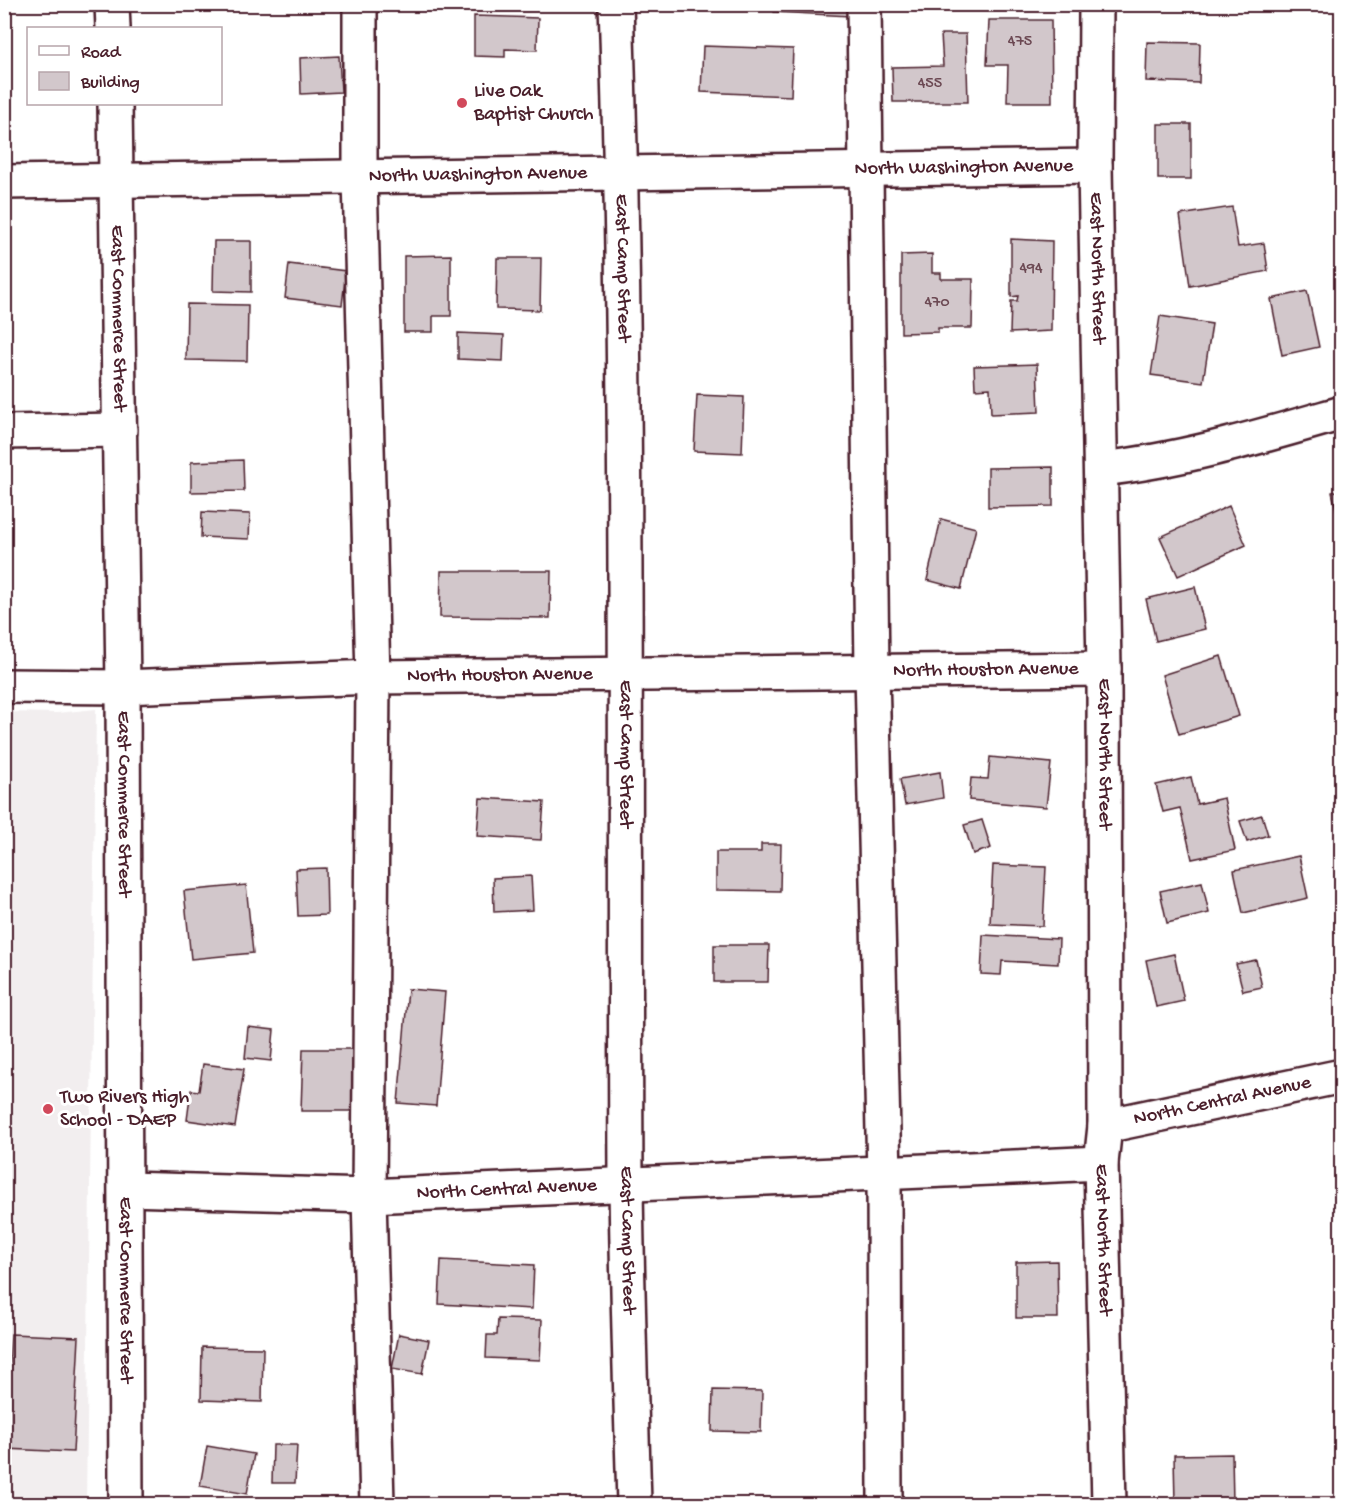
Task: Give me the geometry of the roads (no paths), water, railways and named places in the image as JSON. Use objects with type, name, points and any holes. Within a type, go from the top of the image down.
[{"type":"street","points":[[112,4],[113,27]]},
{"type":"street","points":[[360,4],[360,178],[373,677],[369,1196],[377,1504]]},
{"type":"street","name":"East Camp Street","points":[[616,4],[622,173],[627,674],[626,1183],[634,1504]]},
{"type":"street","points":[[864,4],[872,672],[884,1174],[885,1504]]},
{"type":"street","name":"East North Street","points":[[1096,4],[1095,166],[1104,669],[1105,1126],[1101,1163],[1109,1504]]},
{"type":"street","name":"East Commerce Street","points":[[115,105],[127,1189],[126,1504]]},
{"type":"street","name":"North Washington Avenue","points":[[4,182],[1095,166]]},
{"type":"street","points":[[1101,470],[1152,464],[1215,449],[1341,413]]},
{"type":"street","points":[[4,432],[120,430]]},
{"type":"street","name":"North Houston Avenue","points":[[4,686],[123,687],[373,677],[1104,669]]},
{"type":"street","name":"North Central Avenue","points":[[1105,1126],[1341,1076]]},
{"type":"street","name":"North Central Avenue","points":[[127,1189],[369,1196],[1101,1163]]},
{"type":"place","name":"Live Oak Baptist Church","points":[[462,103]]},
{"type":"place","name":"Two Rivers High School - DAEP","points":[[48,1109]]}]
